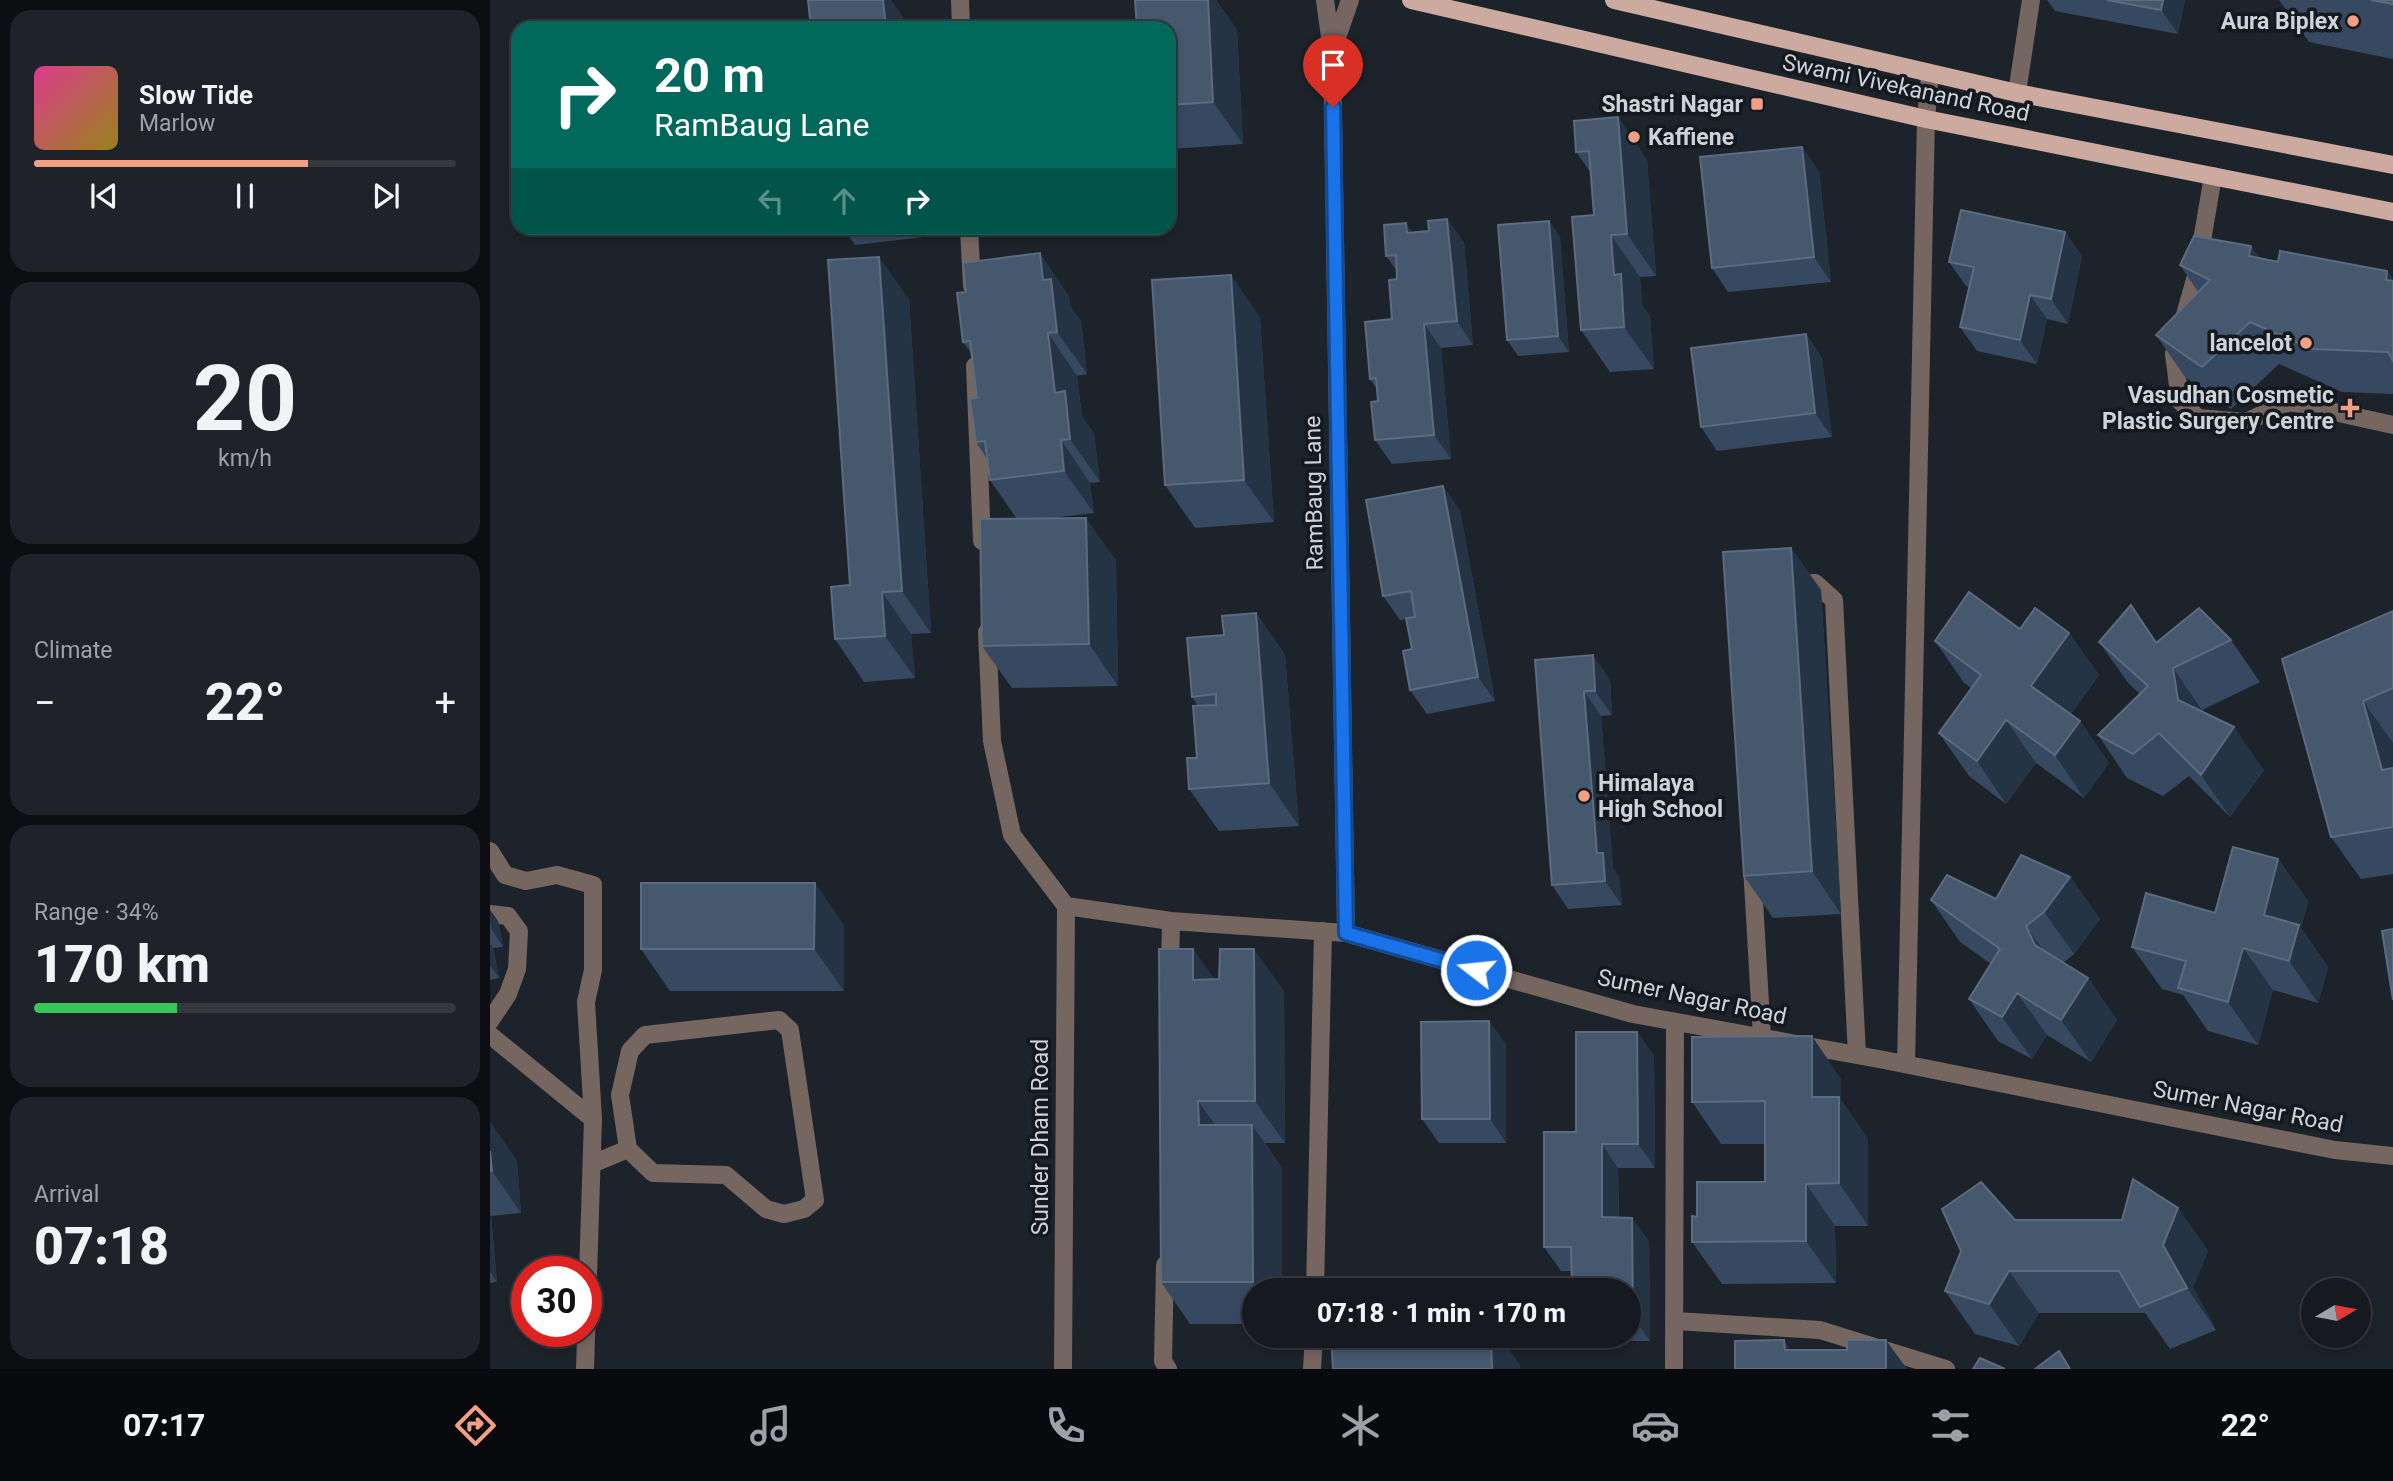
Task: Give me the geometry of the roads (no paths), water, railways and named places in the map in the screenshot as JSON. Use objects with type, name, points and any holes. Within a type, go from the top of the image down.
[{"type":"main road","name":"Swami Vivekanand Road","points":[[1411,0],[1926,119],[2393,212]]},
{"type":"main road","name":"Swami Vivekanand Road","points":[[1614,0],[2017,93],[2393,165]]},
{"type":"street","points":[[960,0],[961,21]]},
{"type":"street","points":[[1325,0],[1332,52]]},
{"type":"street","points":[[1332,52],[1350,0]]},
{"type":"street","points":[[2017,93],[2031,0]]},
{"type":"street","name":"RamBaug Lane","points":[[1332,52],[1346,933]]},
{"type":"street","points":[[1906,1064],[1926,119],[1930,74]]},
{"type":"street","points":[[2213,176],[2196,276],[2174,354],[2180,401],[2198,418],[2246,422],[2289,402],[2393,425]]},
{"type":"street","points":[[969,235],[973,309]]},
{"type":"street","points":[[974,349],[983,552]]},
{"type":"street","points":[[1773,585],[1815,583],[1834,600],[1857,1055]]},
{"type":"street","points":[[986,620],[992,741],[1012,835],[1066,906]]},
{"type":"street","points":[[1751,848],[1762,1038]]},
{"type":"street","points":[[490,852],[506,875],[526,881],[556,875],[593,885],[593,970],[586,1002],[593,1119],[585,1369]]},
{"type":"street","name":"Sumer Nagar Road","points":[[1066,906],[1171,921],[1346,933],[1633,1014],[1906,1064],[2335,1150],[2393,1156]]},
{"type":"street","name":"Sunder Dham Road","points":[[1063,1369],[1066,906]]},
{"type":"street","points":[[490,914],[508,916],[519,932],[517,969],[508,994],[490,1021]]},
{"type":"street","points":[[1170,986],[1171,921]]},
{"type":"street","points":[[1315,1278],[1323,931]]},
{"type":"street","points":[[779,1020],[790,1030],[815,1200],[804,1209],[784,1214],[766,1209],[726,1175],[653,1173],[628,1149],[620,1095],[630,1051],[645,1035],[779,1020]]},
{"type":"street","points":[[1674,1369],[1675,1022]]},
{"type":"street","points":[[490,1035],[593,1119]]},
{"type":"street","points":[[592,1164],[628,1149]]},
{"type":"street","points":[[1165,1250],[1163,1361],[1168,1369]]},
{"type":"street","points":[[1676,1321],[1820,1330],[1946,1369]]},
{"type":"street","points":[[1312,1369],[1313,1348]]},
{"type":"place","name":"Aura Biplex","points":[[2353,21]]},
{"type":"place","name":"Shastri Nagar","points":[[1757,104]]},
{"type":"place","name":"Kaffiene","points":[[1634,137]]},
{"type":"place","name":"lancelot","points":[[2306,343]]},
{"type":"place","name":"Vasudhan Cosmetic Plastic Surgery Centre","points":[[2350,408]]},
{"type":"place","name":"Himalaya High School","points":[[1584,796]]}]
